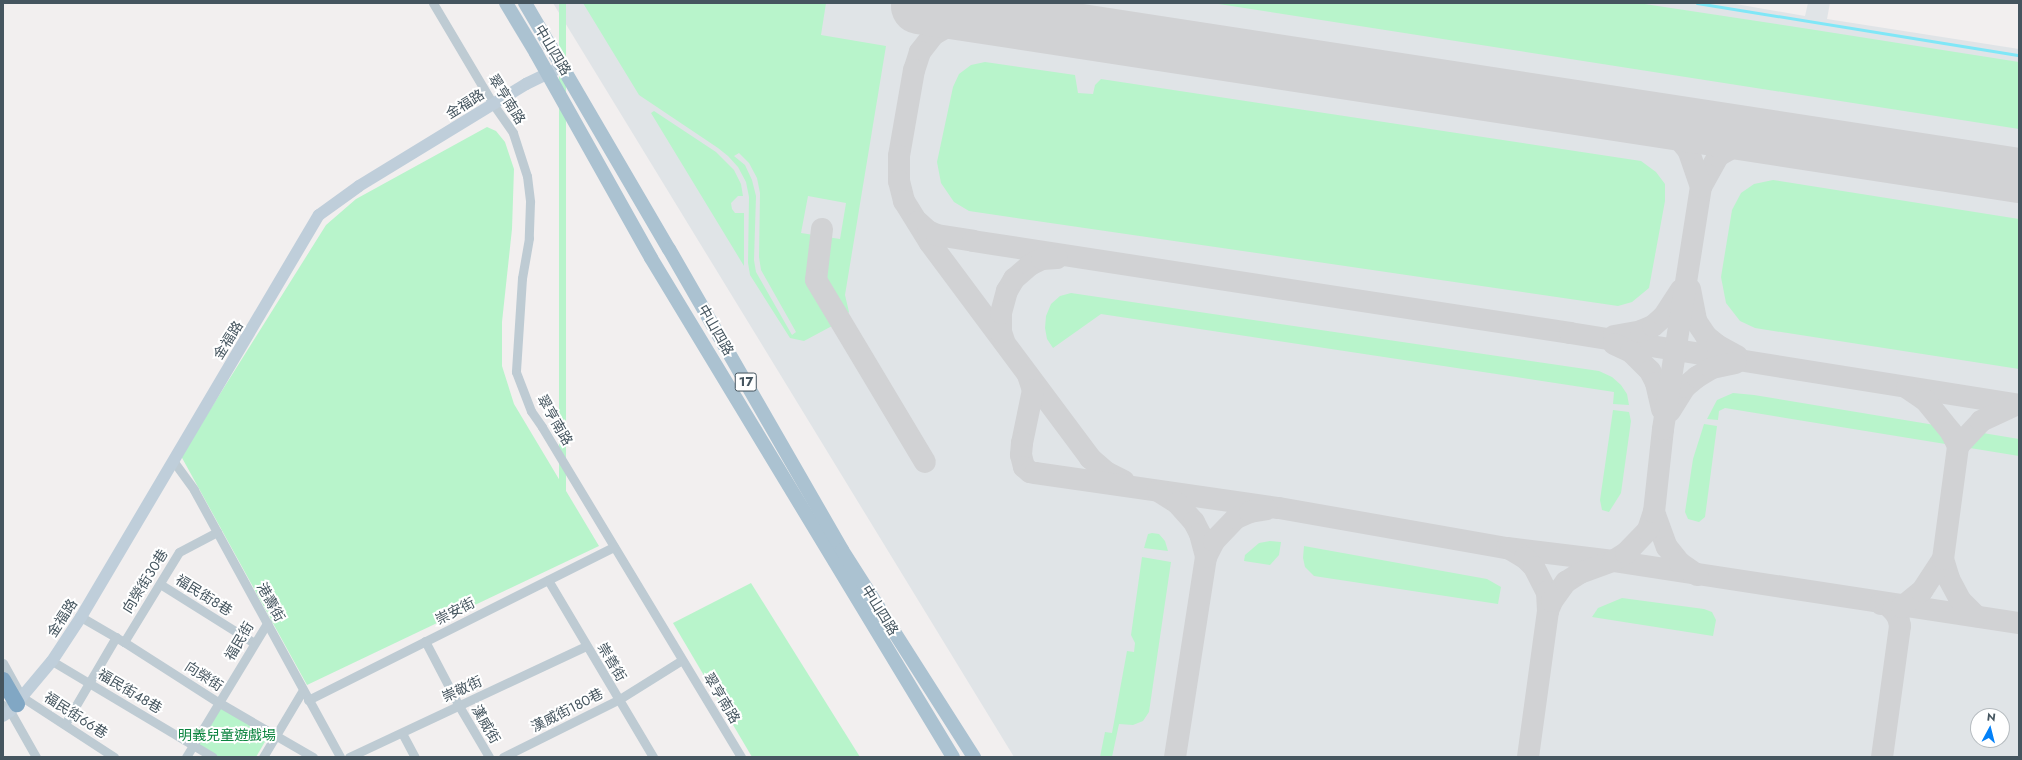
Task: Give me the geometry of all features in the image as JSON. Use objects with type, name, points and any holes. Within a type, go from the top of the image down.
[{"type":"highway","points":[[3,680],[10,705]]},
{"type":"main road","name":"中山四路","points":[[506,3],[548,74],[651,258],[953,757]]},
{"type":"main road","name":"中山四路","points":[[525,3],[563,66],[842,550],[974,757]]},
{"type":"street","name":"翠亨南路","points":[[434,3],[493,104],[513,133],[527,176],[530,202],[529,238],[522,278],[516,372],[531,412],[741,757]]},
{"type":"street","name":"金福路","points":[[10,705],[52,661],[81,617],[174,462],[190,431],[320,216],[359,186],[526,84],[563,66]]},
{"type":"street","name":"港壽街","points":[[174,462],[194,490],[340,757]]},
{"type":"street","name":"向榮街30巷","points":[[65,724],[88,683],[160,584],[179,552],[217,532]]},
{"type":"street","name":"崇安街","points":[[308,700],[614,547]]},
{"type":"street","name":"崇善街","points":[[548,580],[653,757]]},
{"type":"street","name":"福民街8巷","points":[[160,584],[254,643]]},
{"type":"street","name":"向榮街","points":[[81,617],[218,702],[313,757]]},
{"type":"street","name":"福民街","points":[[186,757],[266,623]]},
{"type":"street","name":"漢威街","points":[[425,641],[459,706],[489,757]]},
{"type":"street","name":"崇敬街","points":[[349,757],[586,646]]},
{"type":"street","name":"漢威街180巷","points":[[503,757],[618,700],[682,660]]},
{"type":"street","name":"福民街48巷","points":[[52,661],[213,757]]},
{"type":"street","points":[[3,663],[10,705],[36,757]]},
{"type":"street","points":[[262,757],[303,690]]},
{"type":"street","name":"福民街66巷","points":[[10,705],[65,724],[114,757]]},
{"type":"street","points":[[402,733],[415,757]]},
{"type":"shaded area","points":[[553,3],[1730,3],[1805,16],[1808,3],[1830,3],[1827,19],[2019,49],[2019,757],[1014,757]]},
{"type":"green space","points":[[559,3],[566,3],[566,502],[559,502]]},
{"type":"green space","points":[[583,3],[826,3],[821,35],[886,46],[845,295],[849,312],[845,317],[821,277],[827,237],[840,239],[846,203],[808,196],[801,233],[814,235],[810,280],[834,322],[832,326],[804,341],[790,338],[750,275],[748,263],[749,197],[746,182],[738,167],[718,148],[639,95]],"holes":[[[739,153],[749,163],[757,178],[760,193],[759,257],[761,270],[796,332],[792,335],[756,272],[754,260],[756,196],[752,180],[745,165],[734,156]]]},
{"type":"green space","points":[[1212,3],[1638,3],[1809,29],[2019,62],[2019,129]]},
{"type":"green space","points":[[985,62],[1075,75],[1078,93],[1093,94],[1095,85],[1101,79],[1641,161],[1656,172],[1665,184],[1665,201],[1649,288],[1632,302],[1618,306],[969,211],[954,202],[941,183],[937,162],[953,87],[959,74],[971,65]]},
{"type":"green space","points":[[654,111],[716,152],[734,170],[741,184],[743,196],[738,196],[731,203],[732,209],[735,213],[744,213],[744,266],[651,113]]},
{"type":"green space","points":[[487,127],[496,131],[505,142],[514,169],[512,229],[502,322],[502,366],[514,404],[599,546],[307,685],[181,456],[326,225],[356,199]]},
{"type":"green space","points":[[1773,180],[2019,219],[2019,369],[1755,328],[1740,321],[1726,303],[1721,277],[1732,210],[1741,193],[1754,184]]},
{"type":"green space","points":[[1071,293],[1599,371],[1612,377],[1621,385],[1627,394],[1629,405],[1613,404],[1614,392],[1101,314],[1053,348],[1047,339],[1045,328],[1046,316],[1051,304],[1060,296]]},
{"type":"green space","points":[[1733,393],[1754,395],[2019,439],[2019,456],[1725,408],[1719,411],[1718,420],[1707,419],[1717,400]]},
{"type":"green space","points":[[1613,410],[1629,412],[1631,421],[1621,493],[1609,512],[1602,510],[1600,500]]},
{"type":"green space","points":[[1704,424],[1717,426],[1705,517],[1699,522],[1688,519],[1685,512],[1693,459]]},
{"type":"green space","points":[[1148,534],[1159,534],[1165,541],[1168,551],[1144,548]]},
{"type":"green space","points":[[1270,541],[1281,542],[1279,555],[1270,565],[1244,561],[1245,555],[1259,543]]},
{"type":"green space","points":[[1304,546],[1487,579],[1501,587],[1498,604],[1314,576],[1305,567],[1303,558]]},
{"type":"green space","points":[[1142,557],[1171,562],[1149,712],[1143,721],[1133,725],[1119,724],[1112,757],[1100,757],[1105,732],[1112,733],[1127,651],[1134,652],[1135,643],[1131,635]]},
{"type":"green space","points":[[751,583],[860,757],[752,757],[673,623]]},
{"type":"green space","points":[[1622,598],[1704,609],[1712,612],[1716,620],[1713,636],[1592,617],[1598,608]]},
{"type":"green space","name":"明義兒童遊戲場","points":[[219,706],[269,735],[256,757],[216,757],[196,745]]},
{"type":"waterway","points":[[1697,3],[2019,55]]},
{"type":"taxiway","points":[[994,18],[956,22],[934,34],[920,52],[914,70],[899,156],[899,181],[904,201],[930,243],[1090,458],[1106,472],[1124,481]]},
{"type":"taxiway","points":[[1548,611],[1552,601],[1566,582],[1580,573],[1613,561],[1626,553],[1648,530],[1654,512],[1663,429],[1701,187],[1688,150],[1671,129],[1645,116]]},
{"type":"taxiway","points":[[1701,187],[1718,156],[1744,141],[1773,136]]},
{"type":"taxiway","points":[[918,222],[928,231],[937,235],[973,241],[1570,333],[2019,405]]},
{"type":"taxiway","points":[[822,229],[816,280],[925,462]]},
{"type":"taxiway","points":[[1004,341],[1001,332],[1001,313],[1007,291],[1014,279],[1030,265],[1042,259],[1057,258]]},
{"type":"taxiway","points":[[1690,289],[1696,321],[1706,336],[1717,345],[1737,356]]},
{"type":"taxiway","points":[[1614,336],[1641,331],[1653,326],[1664,316],[1681,290]]},
{"type":"taxiway","points":[[1614,344],[1631,352],[1650,371],[1656,383],[1662,409]]},
{"type":"taxiway","points":[[1670,411],[1685,387],[1697,377],[1712,368],[1735,363]]},
{"type":"taxiway","points":[[1028,375],[1033,390],[1021,455],[1024,467],[1030,472],[1279,508],[1507,548],[1613,561],[2019,623]]},
{"type":"taxiway","points":[[1907,388],[1926,401],[1951,432],[1958,446]]},
{"type":"taxiway","points":[[1902,607],[1922,591],[1943,559],[1958,446],[1981,421],[2015,405]]},
{"type":"taxiway","points":[[1158,491],[1177,503],[1194,522],[1200,534],[1206,557],[1175,757]]},
{"type":"taxiway","points":[[1206,557],[1214,541],[1236,518],[1250,512],[1267,509]]},
{"type":"taxiway","points":[[1654,512],[1667,547],[1680,563],[1697,575]]},
{"type":"taxiway","points":[[1510,549],[1525,558],[1534,567],[1547,592],[1548,611],[1528,757]]},
{"type":"taxiway","points":[[1943,559],[1949,579],[1960,600],[1976,616]]},
{"type":"taxiway","points":[[1881,604],[1886,604],[1893,610],[1898,617],[1900,626],[1882,757]]},
{"type":"runway","points":[[918,6],[2019,175]]}]
